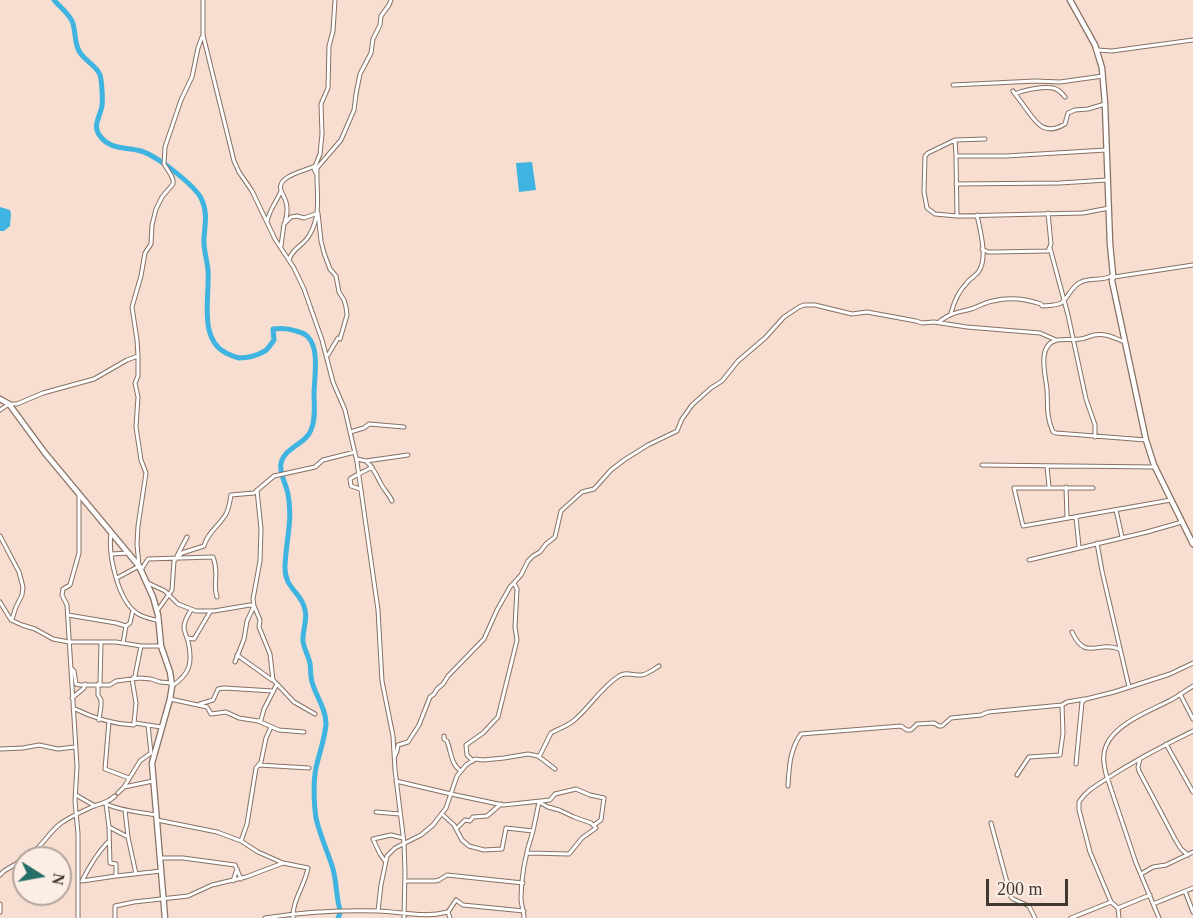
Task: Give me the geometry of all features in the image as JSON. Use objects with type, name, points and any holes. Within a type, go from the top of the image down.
[{"type":"street","points":[[203,0],[203,35],[234,160],[304,289],[322,340],[329,371],[345,410],[355,452],[378,610],[382,681],[393,736],[404,843],[404,916]]},
{"type":"street","points":[[327,358],[338,338],[340,339],[347,315],[336,276],[330,269],[324,253],[318,213],[317,168],[322,134],[321,104],[328,88],[329,46],[336,0]]},
{"type":"street","points":[[317,175],[314,169],[340,142],[354,110],[360,74],[371,53],[381,16],[391,0]]},
{"type":"street","points":[[1070,0],[1097,50],[1102,75],[1112,281],[1146,440],[1156,467],[1193,544]]},
{"type":"street","points":[[140,568],[137,544],[138,526],[146,473],[141,460],[136,427],[138,397],[135,383],[138,376],[138,356],[133,303],[145,253],[151,244],[156,209],[173,184],[171,175],[164,164],[165,147],[180,100],[192,76],[203,35]]},
{"type":"street","points":[[1097,50],[1112,51],[1193,40]]},
{"type":"street","points":[[953,85],[1060,82],[1102,75]]},
{"type":"street","points":[[1065,97],[1053,88],[1014,92],[1034,121],[1048,130],[1065,124],[1068,113],[1105,104]]},
{"type":"street","points":[[985,139],[955,140],[928,153],[924,180],[927,208],[936,214],[957,216],[1083,213],[1108,208]]},
{"type":"street","points":[[955,140],[957,216]]},
{"type":"street","points":[[956,156],[1006,156],[1106,150]]},
{"type":"street","points":[[267,223],[272,205],[277,200],[285,178],[318,164]]},
{"type":"street","points":[[956,184],[1107,180]]},
{"type":"street","points":[[280,192],[287,203],[287,216],[280,248]]},
{"type":"street","points":[[284,224],[291,217],[304,218],[318,213]]},
{"type":"street","points":[[289,260],[290,255],[309,237],[318,213]]},
{"type":"street","points":[[1048,213],[1050,248],[1086,399],[1095,425],[1095,437]]},
{"type":"street","points":[[951,314],[954,301],[966,284],[979,272],[983,261],[982,237],[976,215]]},
{"type":"street","points":[[982,249],[988,252],[1017,253],[1043,252],[1050,248]]},
{"type":"street","points":[[1113,275],[1114,277],[1193,265]]},
{"type":"street","points":[[939,322],[951,314],[1002,299],[1024,300],[1042,306],[1062,303],[1079,283],[1086,280],[1107,279],[1113,275]]},
{"type":"street","points":[[394,757],[398,745],[408,742],[419,725],[430,696],[444,684],[448,676],[483,639],[496,610],[528,561],[555,537],[561,512],[567,505],[582,492],[594,489],[611,470],[624,460],[677,431],[692,405],[722,381],[738,361],[765,338],[784,317],[799,307],[815,304],[852,314],[867,312],[922,323],[939,322],[967,327],[1040,333],[1056,340],[1109,335],[1125,342]]},
{"type":"street","points":[[1056,340],[1047,346],[1043,366],[1048,399],[1048,418],[1053,432],[1146,440]]},
{"type":"street","points":[[0,410],[9,404],[17,404],[42,393],[93,379],[138,356]]},
{"type":"street","points":[[0,399],[9,404],[45,453],[140,568],[148,583],[157,611],[161,646],[172,684],[170,699],[152,760]]},
{"type":"street","points":[[350,432],[369,424],[404,428]]},
{"type":"street","points":[[176,558],[182,553],[204,546],[206,538],[225,515],[231,495],[254,493],[274,476],[315,467],[323,460],[355,452]]},
{"type":"street","points":[[356,459],[366,461],[408,455]]},
{"type":"street","points":[[366,461],[372,466],[392,501]]},
{"type":"street","points":[[982,465],[1156,467]]},
{"type":"street","points":[[360,490],[351,486],[350,478],[372,466]]},
{"type":"street","points":[[1047,466],[1049,487]]},
{"type":"street","points":[[1066,487],[1067,519]]},
{"type":"street","points":[[1093,488],[1014,488],[1023,526],[1171,500]]},
{"type":"street","points":[[257,490],[261,529],[260,561],[253,599],[260,620],[259,627],[270,654],[273,680]]},
{"type":"street","points":[[78,918],[76,766],[68,615],[67,605],[62,595],[63,589],[70,585],[78,560],[79,494]]},
{"type":"street","points":[[1116,510],[1122,537]]},
{"type":"street","points":[[1076,517],[1079,547]]},
{"type":"street","points":[[1029,560],[1182,522]]},
{"type":"street","points":[[111,533],[112,554],[124,601],[140,615],[159,621]]},
{"type":"street","points":[[0,536],[15,564],[23,587],[11,620]]},
{"type":"street","points":[[157,611],[170,595],[174,584],[174,561],[187,537]]},
{"type":"street","points":[[1097,543],[1129,687]]},
{"type":"street","points":[[112,554],[128,553]]},
{"type":"street","points":[[117,578],[140,568],[148,559],[213,557],[217,568],[215,589],[217,597]]},
{"type":"street","points":[[148,583],[165,591],[178,604],[191,610],[210,612],[254,606]]},
{"type":"street","points":[[472,761],[467,755],[466,745],[483,733],[498,717],[517,640],[515,627],[517,589],[514,583]]},
{"type":"street","points":[[0,602],[11,620],[49,637],[69,642],[161,646]]},
{"type":"street","points":[[235,662],[244,639],[247,621],[254,606]]},
{"type":"street","points":[[123,643],[126,626],[130,623],[133,610]]},
{"type":"street","points":[[71,668],[74,671],[76,684],[80,685],[110,685],[116,681],[146,678],[172,684],[182,679],[189,670],[190,649],[184,626],[191,610]]},
{"type":"street","points":[[187,638],[194,639],[210,612]]},
{"type":"street","points":[[68,615],[126,626]]},
{"type":"street","points":[[1072,632],[1084,648],[1114,646],[1119,649]]},
{"type":"street","points":[[99,720],[101,642]]},
{"type":"street","points":[[134,725],[136,703],[132,679],[135,676],[141,646]]},
{"type":"street","points":[[237,656],[273,680],[294,702],[315,714]]},
{"type":"street","points":[[788,786],[789,766],[796,741],[801,734],[901,726],[911,730],[917,724],[934,723],[942,726],[951,718],[1062,705],[1114,692],[1170,674],[1193,663]]},
{"type":"street","points":[[539,758],[551,733],[574,721],[617,677],[624,673],[644,675],[659,666]]},
{"type":"street","points":[[72,698],[84,688],[85,684]]},
{"type":"street","points":[[258,721],[261,720],[277,684]]},
{"type":"street","points":[[1159,918],[1136,863],[1108,778],[1104,762],[1105,748],[1115,732],[1193,686]]},
{"type":"street","points":[[198,705],[213,700],[218,689],[274,691]]},
{"type":"street","points":[[1180,694],[1193,719]]},
{"type":"street","points":[[170,699],[207,707],[211,714],[226,712],[279,730],[304,732]]},
{"type":"street","points":[[1076,764],[1082,702],[1086,699]]},
{"type":"street","points":[[1017,776],[1029,757],[1060,755],[1063,733],[1062,705]]},
{"type":"street","points":[[73,708],[99,720],[161,727]]},
{"type":"street","points":[[109,721],[105,769],[129,778]]},
{"type":"street","points":[[148,725],[165,918],[173,918]]},
{"type":"street","points":[[241,842],[247,824],[256,768],[260,765],[271,727]]},
{"type":"street","points":[[1118,908],[1115,908],[1111,902],[1090,852],[1078,805],[1080,799],[1088,791],[1128,765],[1193,731]]},
{"type":"street","points":[[444,736],[449,744],[454,764],[461,771]]},
{"type":"street","points":[[1166,744],[1193,792]]},
{"type":"street","points":[[0,748],[39,745],[58,749],[75,747]]},
{"type":"street","points":[[40,846],[62,822],[95,806],[106,804],[124,787],[140,761],[151,753]]},
{"type":"street","points":[[378,911],[385,861],[390,853],[428,830],[446,808],[457,776],[472,761],[528,754],[539,758],[555,769]]},
{"type":"street","points":[[1140,758],[1139,771],[1181,849],[1188,855]]},
{"type":"street","points":[[260,765],[309,768]]},
{"type":"street","points":[[1128,765],[1138,767]]},
{"type":"street","points":[[124,787],[153,781]]},
{"type":"street","points":[[396,781],[501,804],[540,802],[550,800],[555,794],[576,789],[604,798],[601,820],[594,825]]},
{"type":"street","points":[[75,794],[95,806]]},
{"type":"street","points":[[540,802],[594,825]]},
{"type":"street","points":[[524,918],[521,902],[523,883],[540,802]]},
{"type":"street","points":[[106,804],[217,832],[284,863],[308,867],[303,887],[294,904],[292,916]]},
{"type":"street","points":[[106,804],[110,863],[116,864],[116,876]]},
{"type":"street","points":[[456,829],[465,820],[470,822],[473,817],[487,816],[501,804]]},
{"type":"street","points":[[125,810],[136,874]]},
{"type":"street","points":[[376,812],[400,814]]},
{"type":"street","points":[[442,814],[454,825],[462,840],[469,846],[484,850],[502,849],[506,828],[533,831]]},
{"type":"street","points":[[991,823],[1011,897],[1029,906],[1035,918]]},
{"type":"street","points":[[528,853],[569,854],[582,838],[596,828],[594,825]]},
{"type":"street","points":[[109,827],[128,837]]},
{"type":"street","points":[[385,861],[373,839],[391,835],[403,838]]},
{"type":"street","points":[[78,888],[89,868],[109,841]]},
{"type":"street","points":[[1141,874],[1193,852]]},
{"type":"street","points":[[160,858],[183,858],[235,866],[241,879]]},
{"type":"street","points":[[114,918],[115,906],[188,896],[212,885],[241,879],[284,863]]},
{"type":"street","points":[[232,880],[237,869]]},
{"type":"street","points":[[82,881],[161,871]]},
{"type":"street","points":[[405,881],[435,881],[447,875],[523,883]]},
{"type":"street","points":[[1153,904],[1193,888]]},
{"type":"street","points":[[1185,891],[1193,912]]},
{"type":"street","points":[[1118,908],[1150,895]]},
{"type":"street","points":[[265,918],[330,912],[378,911],[404,916],[429,916],[448,912],[456,900],[463,905],[524,911]]},
{"type":"street","points":[[1071,918],[1111,902]]},
{"type":"street","points":[[0,904],[0,912]]},
{"type":"street","points":[[1118,908],[1119,918]]},
{"type":"street","points":[[448,912],[450,918]]},
{"type":"street","points":[[1084,912],[1085,918]]},
{"type":"water","points":[[532,162],[536,190],[519,192],[516,163]]},
{"type":"water","points":[[0,207],[10,210],[11,214],[10,226],[4,231],[0,231]]},
{"type":"waterway","points":[[54,0],[72,21],[79,51],[100,75],[102,103],[97,125],[100,136],[114,146],[141,151],[156,158],[183,178],[201,198],[205,213],[204,242],[208,270],[207,316],[212,338],[217,346],[226,353],[239,358],[252,356],[265,351],[270,346],[274,340],[273,329],[282,328],[301,332],[312,342],[316,364],[313,426],[305,439],[287,453],[281,463],[290,513],[285,574],[305,610],[304,644],[310,663],[312,682],[326,719],[315,773],[315,807],[318,825],[334,873],[340,909],[338,918]]}]
